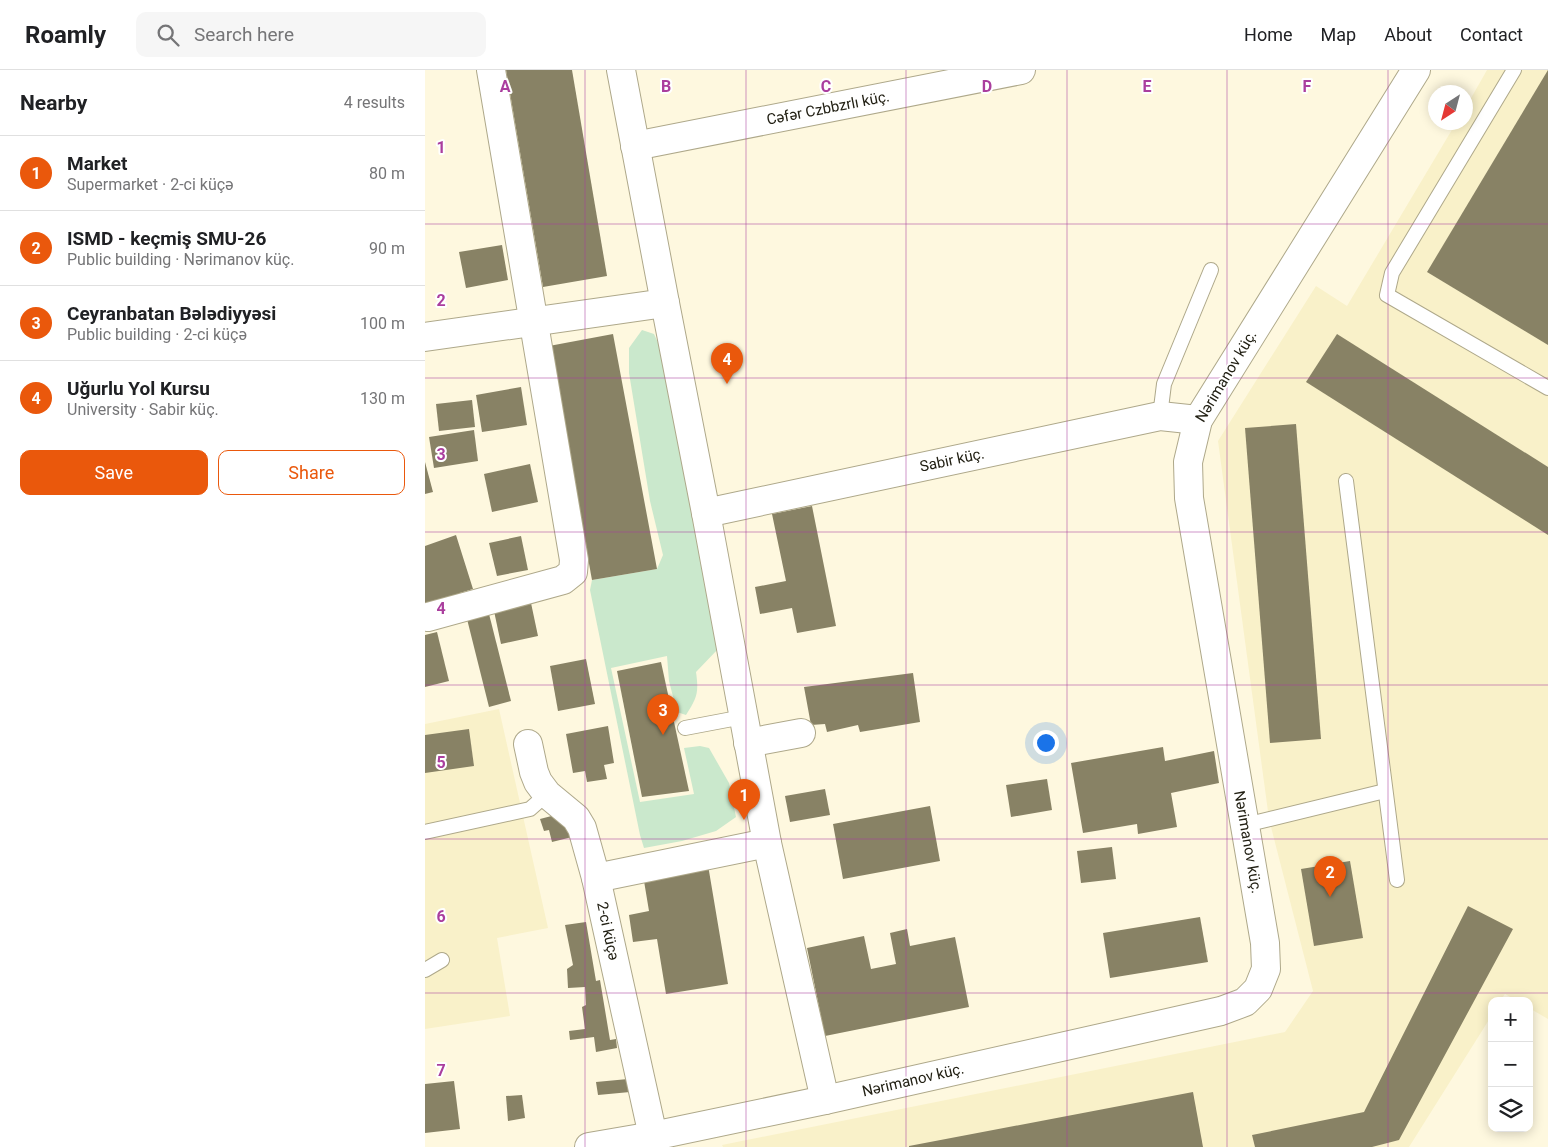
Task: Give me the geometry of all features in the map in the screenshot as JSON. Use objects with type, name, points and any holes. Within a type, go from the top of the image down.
[{"type":"street","points":[[428,617],[563,580],[573,572],[574,560],[491,70]]},
{"type":"street","points":[[621,70],[767,843],[825,1100]]},
{"type":"street","name":"Cəfər Czbbzrlı küç.","points":[[635,146],[1021,70]]},
{"type":"street","name":"Nərimanov küç.","points":[[589,1147],[653,1136],[691,1138],[825,1100],[1221,1011],[1245,1002],[1258,989],[1266,969],[1265,944],[1189,498],[1188,462],[1198,420],[1416,70]]},
{"type":"street","points":[[425,337],[665,303]]},
{"type":"street","name":"Sabir küç.","points":[[706,513],[1160,416],[1198,420]]},
{"type":"street","points":[[746,730],[801,733]]},
{"type":"street","name":"2-ci küçə","points":[[528,744],[538,782],[547,794],[576,818],[582,828],[596,878],[653,1136]]},
{"type":"street","points":[[596,878],[767,843]]},
{"type":"lane","points":[[1514,70],[1392,273],[1387,295],[1548,388]]},
{"type":"lane","points":[[1160,416],[1164,384],[1211,270]]},
{"type":"lane","points":[[1346,481],[1397,880]]},
{"type":"lane","points":[[685,728],[746,730]]},
{"type":"lane","points":[[1245,825],[1385,791]]},
{"type":"lane","points":[[425,832],[530,809],[547,794]]},
{"type":"lane","points":[[425,970],[442,960]]},
{"type":"shaded area","points":[[1487,70],[1548,70],[1548,1019],[1533,1010],[1533,997],[1510,997],[1505,994],[1503,997],[1488,997],[1488,1021],[1409,1147],[723,1147],[722,1145],[1285,1032],[1313,991],[1269,819],[1218,441],[1316,286],[1347,306],[1452,130],[1473,130],[1473,95]]},
{"type":"shaded area","points":[[499,709],[548,928],[497,938],[510,1016],[425,1029],[425,724]]},
{"type":"green space","points":[[642,330],[654,334],[666,360],[684,459],[689,499],[716,627],[718,649],[696,672],[696,695],[686,715],[677,712],[669,681],[667,656],[611,668],[640,802],[694,794],[684,748],[700,746],[709,748],[729,783],[736,817],[716,831],[682,841],[644,848],[590,590],[592,580],[657,569],[663,555],[650,501],[629,373],[629,348]]},
{"type":"building","points":[[506,70],[572,70],[607,276],[543,287]]},
{"type":"building","points":[[1548,70],[1548,345],[1427,272]]},
{"type":"building","points":[[502,245],[508,280],[466,288],[459,252]]},
{"type":"building","points":[[613,334],[657,569],[592,580],[549,346]]},
{"type":"building","points":[[1337,334],[1548,467],[1548,535],[1306,382]]},
{"type":"building","points":[[521,387],[527,425],[482,432],[476,395]]},
{"type":"building","points":[[472,400],[475,427],[439,431],[436,404]]},
{"type":"building","points":[[1296,424],[1321,739],[1270,743],[1245,428]]},
{"type":"building","points":[[474,430],[478,461],[434,468],[429,437]]},
{"type":"building","points":[[425,462],[433,492],[425,494]]},
{"type":"building","points":[[530,464],[538,502],[492,512],[484,474]]},
{"type":"building","points":[[812,506],[836,626],[797,633],[792,608],[760,614],[755,587],[786,581],[772,514]]},
{"type":"building","points":[[456,535],[473,589],[460,593],[461,597],[425,608],[425,546]]},
{"type":"building","points":[[521,536],[528,570],[497,576],[489,543]]},
{"type":"building","points":[[531,603],[538,636],[501,644],[494,611]]},
{"type":"building","points":[[488,610],[511,701],[489,707],[466,615]]},
{"type":"building","points":[[437,632],[449,681],[425,687],[425,635]]},
{"type":"building","points":[[586,659],[595,704],[558,711],[550,666]]},
{"type":"building","points":[[661,662],[689,791],[642,797],[617,671]]},
{"type":"building","points":[[913,673],[920,722],[860,732],[858,725],[827,732],[825,724],[811,725],[804,687]]},
{"type":"building","points":[[608,726],[614,763],[604,765],[607,779],[587,782],[585,771],[573,773],[566,734]]},
{"type":"building","points":[[469,729],[474,766],[425,773],[425,735]]},
{"type":"building","points":[[1163,747],[1165,761],[1214,751],[1219,783],[1171,793],[1177,827],[1138,834],[1137,824],[1083,833],[1071,763]]},
{"type":"building","points":[[1047,779],[1052,810],[1011,817],[1006,785]]},
{"type":"building","points":[[825,789],[830,815],[790,822],[785,796]]},
{"type":"building","points":[[930,806],[940,861],[843,879],[833,824]]},
{"type":"building","points":[[563,813],[572,837],[552,842],[549,830],[544,831],[540,819]]},
{"type":"building","points":[[1112,847],[1116,879],[1081,883],[1077,851]]},
{"type":"building","points":[[1350,861],[1363,938],[1314,946],[1301,869]]},
{"type":"building","points":[[708,865],[728,984],[666,994],[657,939],[633,942],[629,915],[649,911],[643,875]]},
{"type":"building","points":[[1468,906],[1513,929],[1399,1140],[1372,1147],[1255,1147],[1252,1135],[1364,1112]]},
{"type":"building","points":[[1200,917],[1208,962],[1110,978],[1103,933]]},
{"type":"building","points":[[586,922],[596,981],[600,980],[610,1040],[616,1039],[617,1048],[596,1052],[594,1037],[570,1040],[569,1031],[585,1029],[582,1007],[586,1005],[585,987],[568,988],[567,969],[573,965],[565,925]]},
{"type":"building","points":[[907,929],[910,946],[955,937],[969,1007],[825,1036],[807,948],[864,936],[871,969],[896,964],[890,933]]},
{"type":"building","points":[[628,1079],[630,1092],[598,1095],[596,1082]]},
{"type":"building","points":[[454,1081],[460,1129],[425,1133],[425,1084]]},
{"type":"building","points":[[1193,1092],[1203,1147],[909,1147],[909,1146]]},
{"type":"building","points":[[522,1095],[525,1118],[508,1121],[506,1096]]},
{"type":"place","name":"Uğurlu Yol Kursu","points":[[727,384]]},
{"type":"place","name":"Ceyranbatan Bələdiyyəsi","points":[[663,735]]},
{"type":"place","name":"Market","points":[[744,820]]},
{"type":"place","name":"ISMD - keçmiş SMU-26","points":[[1330,897]]}]
